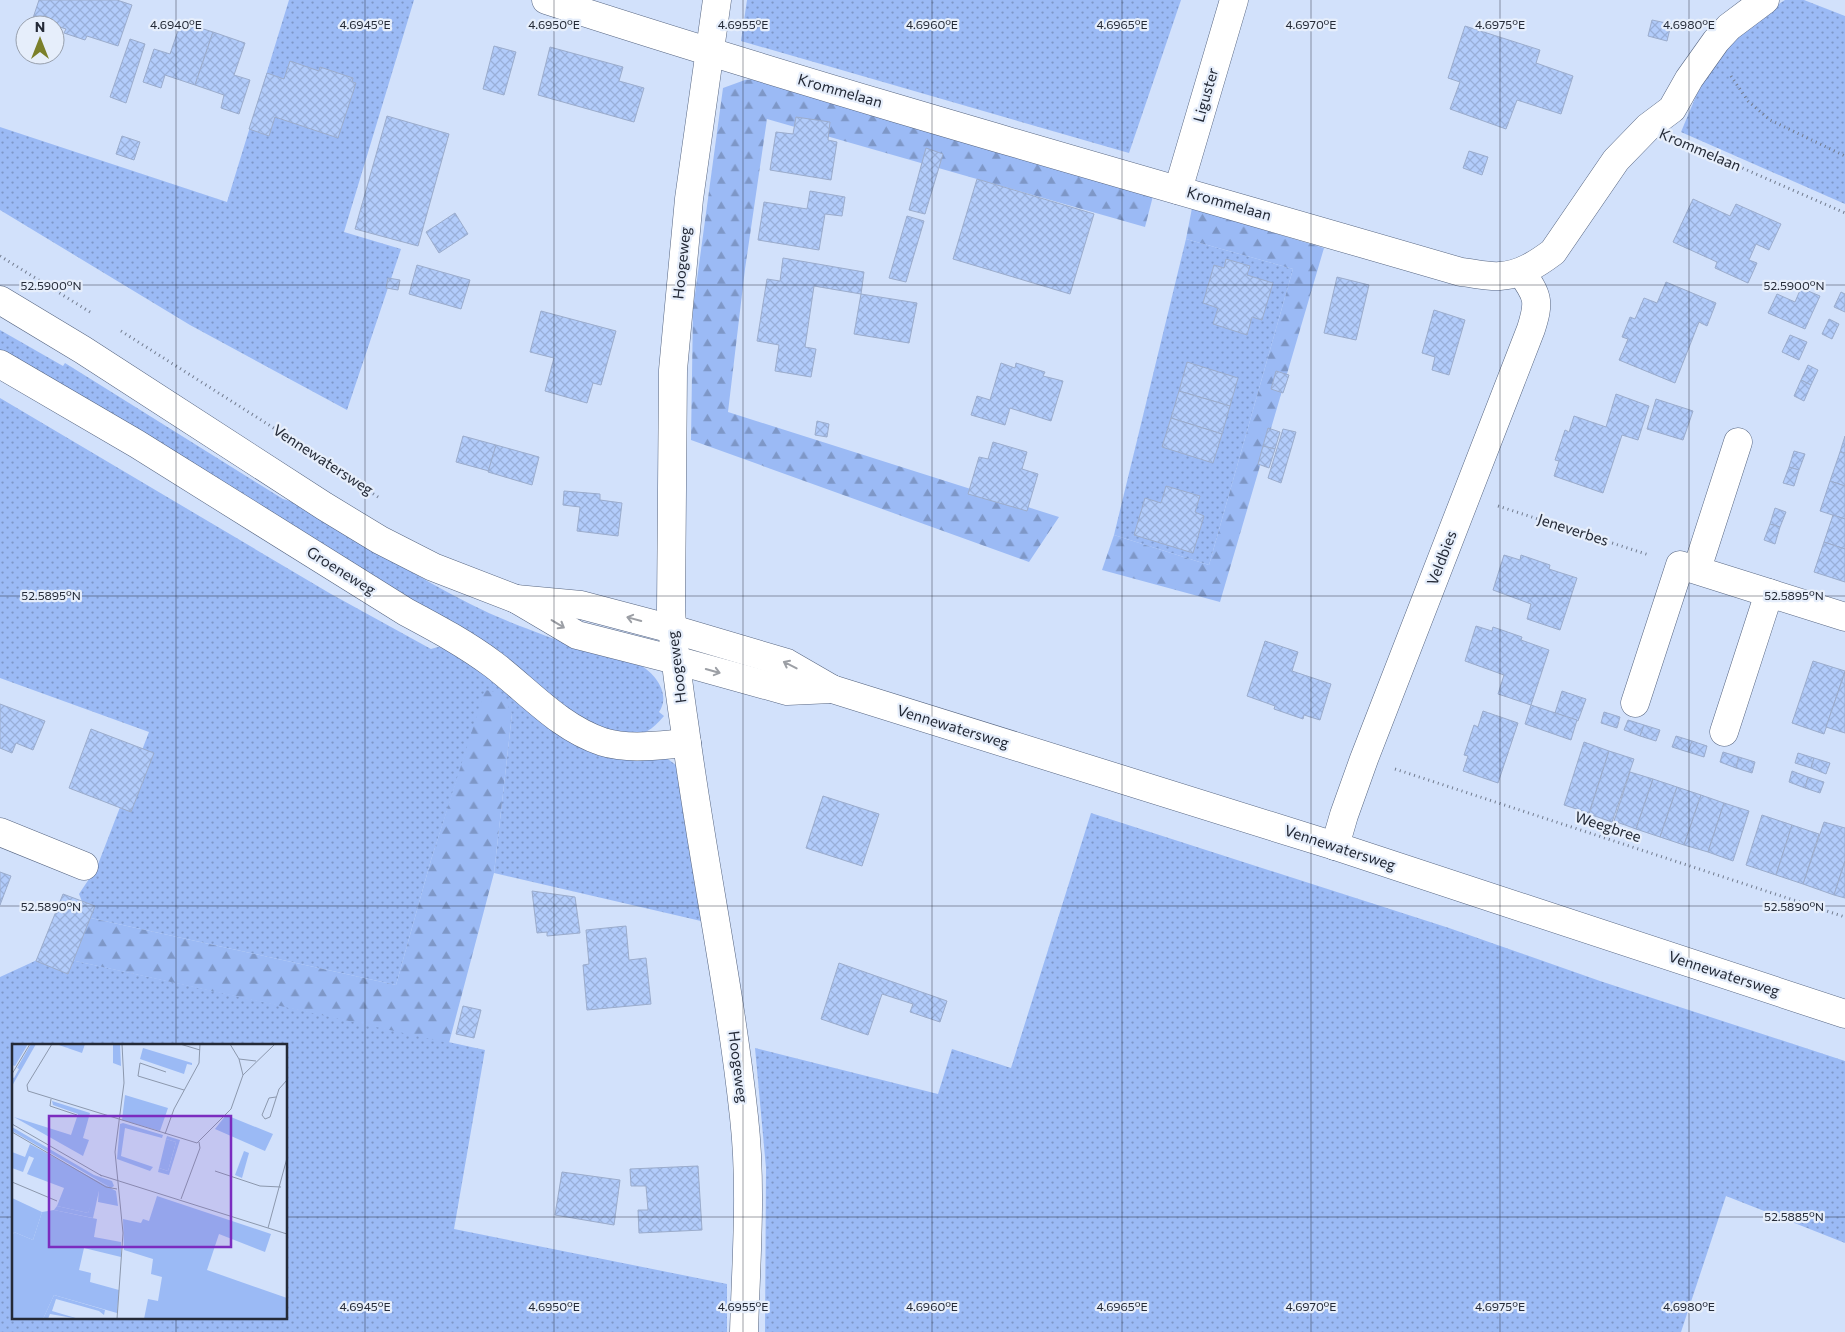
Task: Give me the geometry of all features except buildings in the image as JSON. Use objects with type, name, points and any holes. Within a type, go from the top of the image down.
[{"type":"street","name":"Krommelaan","points":[[546,0],[709,53],[1461,272],[1500,276],[1521,272],[1553,252],[1616,160],[1648,127]]},
{"type":"street","name":"Hoogeweg","points":[[717,0],[688,209],[673,370],[672,629],[687,744],[734,1033],[744,1119],[748,1192],[744,1332]]},
{"type":"street","name":"Liguster","points":[[1178,190],[1234,0]]},
{"type":"street","points":[[1648,127],[1672,109],[1689,79],[1716,41],[1729,27],[1765,0]]},
{"type":"street","name":"Veldbies","points":[[1335,846],[1364,759],[1537,310],[1534,291],[1521,272]]},
{"type":"street","name":"Vennewatersweg","points":[[0,300],[83,350],[324,506],[380,540],[433,567],[516,599],[576,635],[787,691],[832,689]]},
{"type":"street","name":"Groeneweg","points":[[0,364],[137,444],[406,612],[450,636],[492,664],[556,717],[575,730],[603,742],[618,745],[687,744]]},
{"type":"street","points":[[1635,703],[1738,442]]},
{"type":"street","points":[[1688,567],[1845,617]]},
{"type":"street","points":[[1724,732],[1769,593]]},
{"type":"street","name":"Vennewatersweg","points":[[516,599],[581,605],[672,629],[787,663],[832,689],[1335,846],[1845,1014]]},
{"type":"street","points":[[0,832],[84,866]]},
{"type":"path","points":[[1705,57],[1732,76],[1748,101],[1770,120],[1845,156]]},
{"type":"path","name":"Krommelaan","points":[[1648,127],[1845,213]]},
{"type":"path","points":[[0,256],[93,314]]},
{"type":"path","name":"Vennewatersweg","points":[[118,330],[269,425],[383,500]]},
{"type":"path","name":"Jeneverbes","points":[[1466,496],[1688,567]]},
{"type":"path","name":"Weegbree","points":[[1364,759],[1845,917]]},
{"type":"green space","points":[[289,0],[414,0],[344,232],[401,249],[347,410],[190,325],[0,210],[0,127],[227,202]]},
{"type":"green space","points":[[747,0],[1181,0],[1129,153],[741,41]]},
{"type":"green space","points":[[1785,0],[1804,0],[1845,16],[1845,204],[1681,132],[1696,96],[1719,52],[1765,13]]},
{"type":"green space","points":[[755,79],[1153,196],[1145,227],[767,119],[745,269],[728,412],[1059,517],[1029,562],[691,440],[693,309],[723,88],[745,80]]},
{"type":"green space","points":[[1192,208],[1324,248],[1220,602],[1102,570],[1114,535],[1209,565],[1293,269],[1186,239]]},
{"type":"green space","points":[[1186,239],[1293,269],[1209,565],[1114,535]]},
{"type":"green space","points":[[0,330],[63,366],[65,363],[283,499],[312,511],[398,564],[462,600],[505,620],[547,636],[640,665],[656,679],[660,686],[663,699],[659,712],[664,716],[648,731],[640,734],[624,735],[595,729],[0,352]]},
{"type":"green space","points":[[0,398],[331,594],[431,649],[445,645],[566,736],[665,757],[676,765],[701,921],[494,873],[512,714],[486,690],[431,860],[396,985],[77,915],[83,904],[79,894],[97,867],[149,732],[0,678]]},
{"type":"green space","points":[[485,690],[500,695],[512,714],[494,873],[449,1043],[48,955],[77,915],[396,985],[431,860]]},
{"type":"green space","points":[[1091,813],[1449,928],[1600,981],[1845,1061],[1845,1243],[1726,1196],[1681,1332],[765,1332],[766,1168],[755,1048],[938,1094],[952,1049],[1011,1068]]},
{"type":"green space","points":[[48,955],[485,1050],[454,1229],[727,1284],[727,1332],[0,1332],[0,977]]}]
